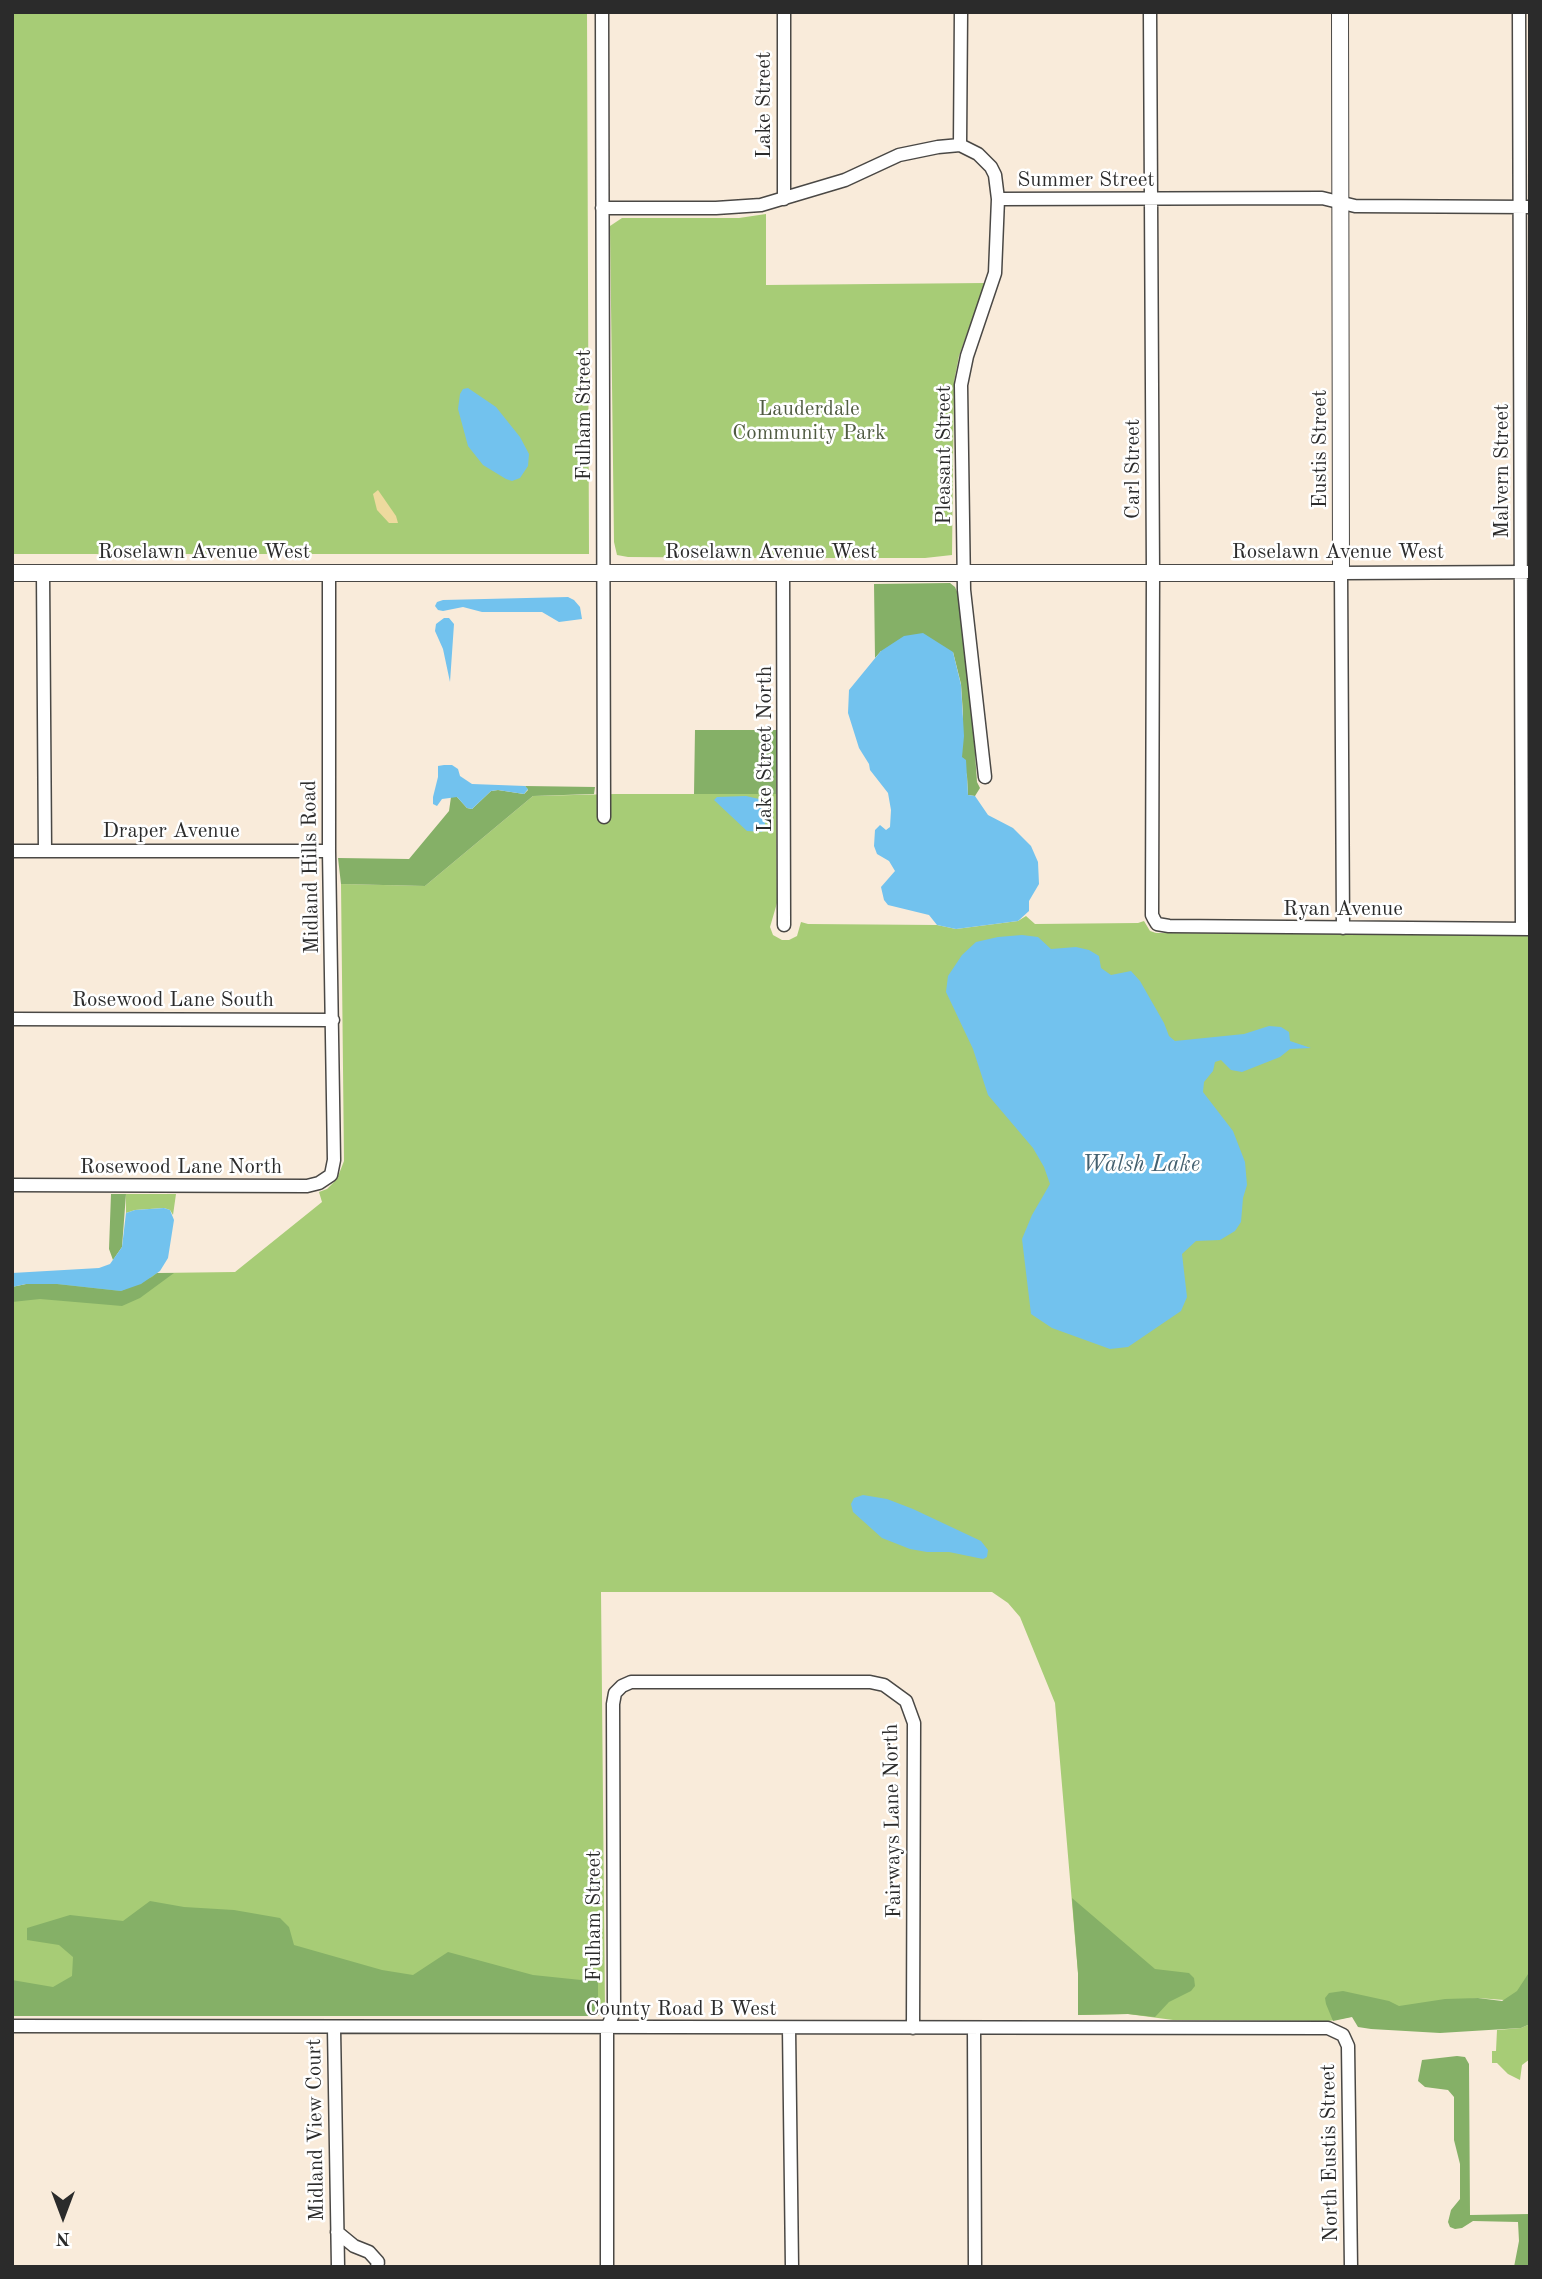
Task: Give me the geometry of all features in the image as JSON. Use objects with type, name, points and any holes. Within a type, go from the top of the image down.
[{"type":"street","name":"Fulham Street","points":[[602,12],[604,817]]},
{"type":"street","name":"Lake Street","points":[[783,199],[784,12]]},
{"type":"street","points":[[602,208],[740,207],[783,199],[845,180],[899,155],[920,149],[960,145],[961,12]]},
{"type":"street","name":"Carl Street","points":[[1150,12],[1152,915],[1157,924]]},
{"type":"street","name":"Eustis Street","points":[[1340,12],[1343,928]]},
{"type":"street","name":"Malvern Street","points":[[1519,12],[1525,207],[1526,929]]},
{"type":"street","name":"Summer Street","points":[[960,145],[978,154],[991,167],[995,175],[998,199],[1322,198],[1355,206],[1525,207]]},
{"type":"street","name":"Pleasant Street","points":[[985,777],[964,590],[961,385],[967,356],[995,273],[998,199]]},
{"type":"street","name":"Roselawn Avenue West","points":[[12,573],[1525,572]]},
{"type":"street","points":[[43,573],[45,850]]},
{"type":"street","name":"Midland Hills Road","points":[[329,573],[334,1160]]},
{"type":"street","name":"Lake Street North","points":[[783,573],[784,925]]},
{"type":"street","name":"Draper Avenue","points":[[12,850],[330,851]]},
{"type":"street","name":"Ryan Avenue","points":[[1157,924],[1526,929]]},
{"type":"street","name":"Rosewood Lane South","points":[[12,1019],[333,1020]]},
{"type":"street","name":"Rosewood Lane North","points":[[12,1185],[307,1186],[327,1179],[333,1169],[334,1160]]},
{"type":"street","name":"Fairways Lane North","points":[[617,1690],[631,1682],[870,1682],[884,1685],[906,1701],[914,1723],[913,2028]]},
{"type":"street","name":"Fulham Street","points":[[607,2267],[607,2028],[614,2012],[613,1704],[617,1690]]},
{"type":"street","name":"County Road B West","points":[[12,2026],[1328,2028],[1343,2035],[1346,2040]]},
{"type":"street","name":"Midland View Court","points":[[334,2028],[338,2267]]},
{"type":"street","points":[[789,2028],[792,2267]]},
{"type":"street","points":[[974,2028],[975,2267]]},
{"type":"street","name":"North Eustis Street","points":[[1346,2040],[1351,2267]]},
{"type":"street","name":"Midland View Court","points":[[337,2232],[354,2246],[369,2252],[378,2262],[377,2267]]},
{"type":"green space","points":[[12,12],[587,12],[589,554],[12,554]]},
{"type":"green space","name":"Lauderdale Community Park","points":[[766,214],[766,285],[985,283],[959,356],[954,382],[952,555],[925,558],[768,558],[617,555],[614,542],[610,226],[622,218],[739,218]]},
{"type":"green space","points":[[950,583],[958,594],[972,709],[977,782],[980,788],[975,796],[968,795],[967,776],[961,757],[961,684],[953,652],[881,651],[875,658],[874,584]]},
{"type":"green space","points":[[695,730],[776,730],[776,794],[694,794]]},
{"type":"green space","points":[[525,786],[595,787],[594,794],[533,796],[425,886],[341,884],[338,858],[409,859],[449,811],[451,797],[457,797],[467,808],[472,809],[491,791],[524,794],[528,790]]},
{"type":"green space","points":[[776,794],[777,903],[770,927],[773,935],[782,940],[797,936],[801,922],[937,925],[956,929],[1018,921],[1026,916],[1035,924],[1144,921],[1150,931],[1156,933],[1530,935],[1530,2002],[1478,1998],[1329,2021],[1173,2020],[1128,2014],[1078,2015],[1078,1973],[1055,1703],[1020,1617],[1008,1603],[992,1592],[601,1592],[605,2009],[598,2016],[12,2016],[12,1287],[157,1273],[235,1272],[322,1202],[319,1192],[327,1189],[337,1179],[344,1161],[341,884],[425,886],[533,796]]},
{"type":"green space","points":[[111,1194],[126,1194],[122,1247],[113,1260],[109,1249]]},
{"type":"green space","points":[[126,1194],[176,1194],[173,1215],[170,1210],[164,1208],[126,1213]]},
{"type":"green space","points":[[157,1273],[174,1273],[140,1298],[122,1306],[40,1299],[12,1302],[12,1287],[26,1284],[57,1284],[121,1291]]},
{"type":"green space","points":[[1072,1898],[1155,1969],[1189,1973],[1194,1978],[1195,1986],[1191,1991],[1169,2002],[1155,2017],[1128,2014],[1078,2015],[1078,1973]]},
{"type":"green space","points":[[150,1901],[280,1918],[289,1927],[294,1945],[382,1970],[413,1975],[448,1952],[533,1975],[581,1980],[598,1977],[598,2016],[12,2016],[12,1980],[53,1987],[72,1976],[73,1957],[59,1945],[27,1940],[27,1928],[70,1915],[123,1921]]},
{"type":"green space","points":[[1530,1971],[1530,2024],[1521,2028],[1440,2033],[1371,2029],[1358,2027],[1352,2017],[1333,2021],[1325,1998],[1329,1993],[1343,1991],[1389,2001],[1399,2006],[1445,1999],[1478,1998],[1502,2001],[1517,1991]]},
{"type":"green space","points":[[1530,2024],[1530,2059],[1522,2065],[1520,2080],[1508,2074],[1497,2063],[1492,2063],[1492,2051],[1496,2051],[1497,2030],[1521,2028]]},
{"type":"green space","points":[[1465,2057],[1469,2064],[1470,2215],[1530,2214],[1530,2267],[1514,2267],[1519,2241],[1518,2222],[1473,2221],[1455,2229],[1450,2227],[1448,2222],[1451,2210],[1460,2199],[1460,2164],[1454,2140],[1454,2097],[1448,2090],[1425,2087],[1418,2081],[1422,2060]]},
{"type":"sand","points":[[378,490],[398,523],[389,523],[377,510],[373,494]]},
{"type":"water","points":[[468,388],[496,407],[520,437],[529,454],[528,466],[520,478],[512,481],[506,479],[483,465],[468,446],[458,409],[460,394],[463,389]]},
{"type":"water","points":[[568,597],[580,607],[582,619],[559,622],[542,612],[482,612],[463,607],[443,611],[435,606],[443,600]]},
{"type":"water","points":[[449,618],[454,624],[450,682],[443,649],[435,631],[436,624]]},
{"type":"water","points":[[923,633],[953,652],[961,685],[964,736],[962,757],[966,760],[968,795],[975,796],[988,815],[1013,828],[1031,846],[1038,862],[1039,884],[1029,901],[1029,911],[1018,921],[956,929],[937,925],[929,915],[888,905],[884,900],[881,887],[895,871],[889,861],[877,854],[874,846],[875,830],[880,825],[886,830],[890,827],[891,810],[888,793],[870,770],[859,748],[848,713],[849,690],[881,651],[904,636]]},
{"type":"water","points":[[452,765],[458,769],[460,776],[472,784],[525,786],[528,789],[524,794],[491,791],[472,809],[467,808],[457,797],[442,799],[437,806],[433,804],[433,797],[438,766]]},
{"type":"water","points":[[746,796],[759,799],[764,808],[765,824],[762,832],[747,831],[714,800],[717,797]]},
{"type":"water","name":"Walsh Lake","points":[[1022,935],[1038,937],[1051,949],[1076,947],[1089,950],[1099,956],[1101,968],[1111,975],[1131,971],[1140,981],[1169,1036],[1175,1041],[1244,1034],[1269,1026],[1281,1027],[1289,1032],[1290,1041],[1311,1048],[1290,1049],[1280,1057],[1242,1072],[1231,1070],[1221,1060],[1215,1062],[1213,1071],[1204,1082],[1203,1092],[1233,1131],[1245,1162],[1247,1185],[1241,1222],[1235,1231],[1220,1240],[1196,1241],[1182,1254],[1187,1297],[1181,1311],[1128,1347],[1110,1349],[1052,1328],[1031,1314],[1022,1239],[1050,1184],[1033,1148],[988,1095],[973,1049],[946,992],[948,976],[962,955],[976,942]]},
{"type":"water","points":[[164,1208],[170,1210],[174,1220],[168,1258],[160,1271],[141,1284],[121,1291],[57,1284],[12,1287],[12,1273],[99,1268],[110,1264],[122,1247],[126,1213]]},
{"type":"water","points":[[863,1495],[887,1499],[913,1509],[981,1541],[988,1550],[987,1557],[983,1559],[949,1552],[910,1549],[882,1538],[853,1512],[851,1504],[854,1498]]}]
